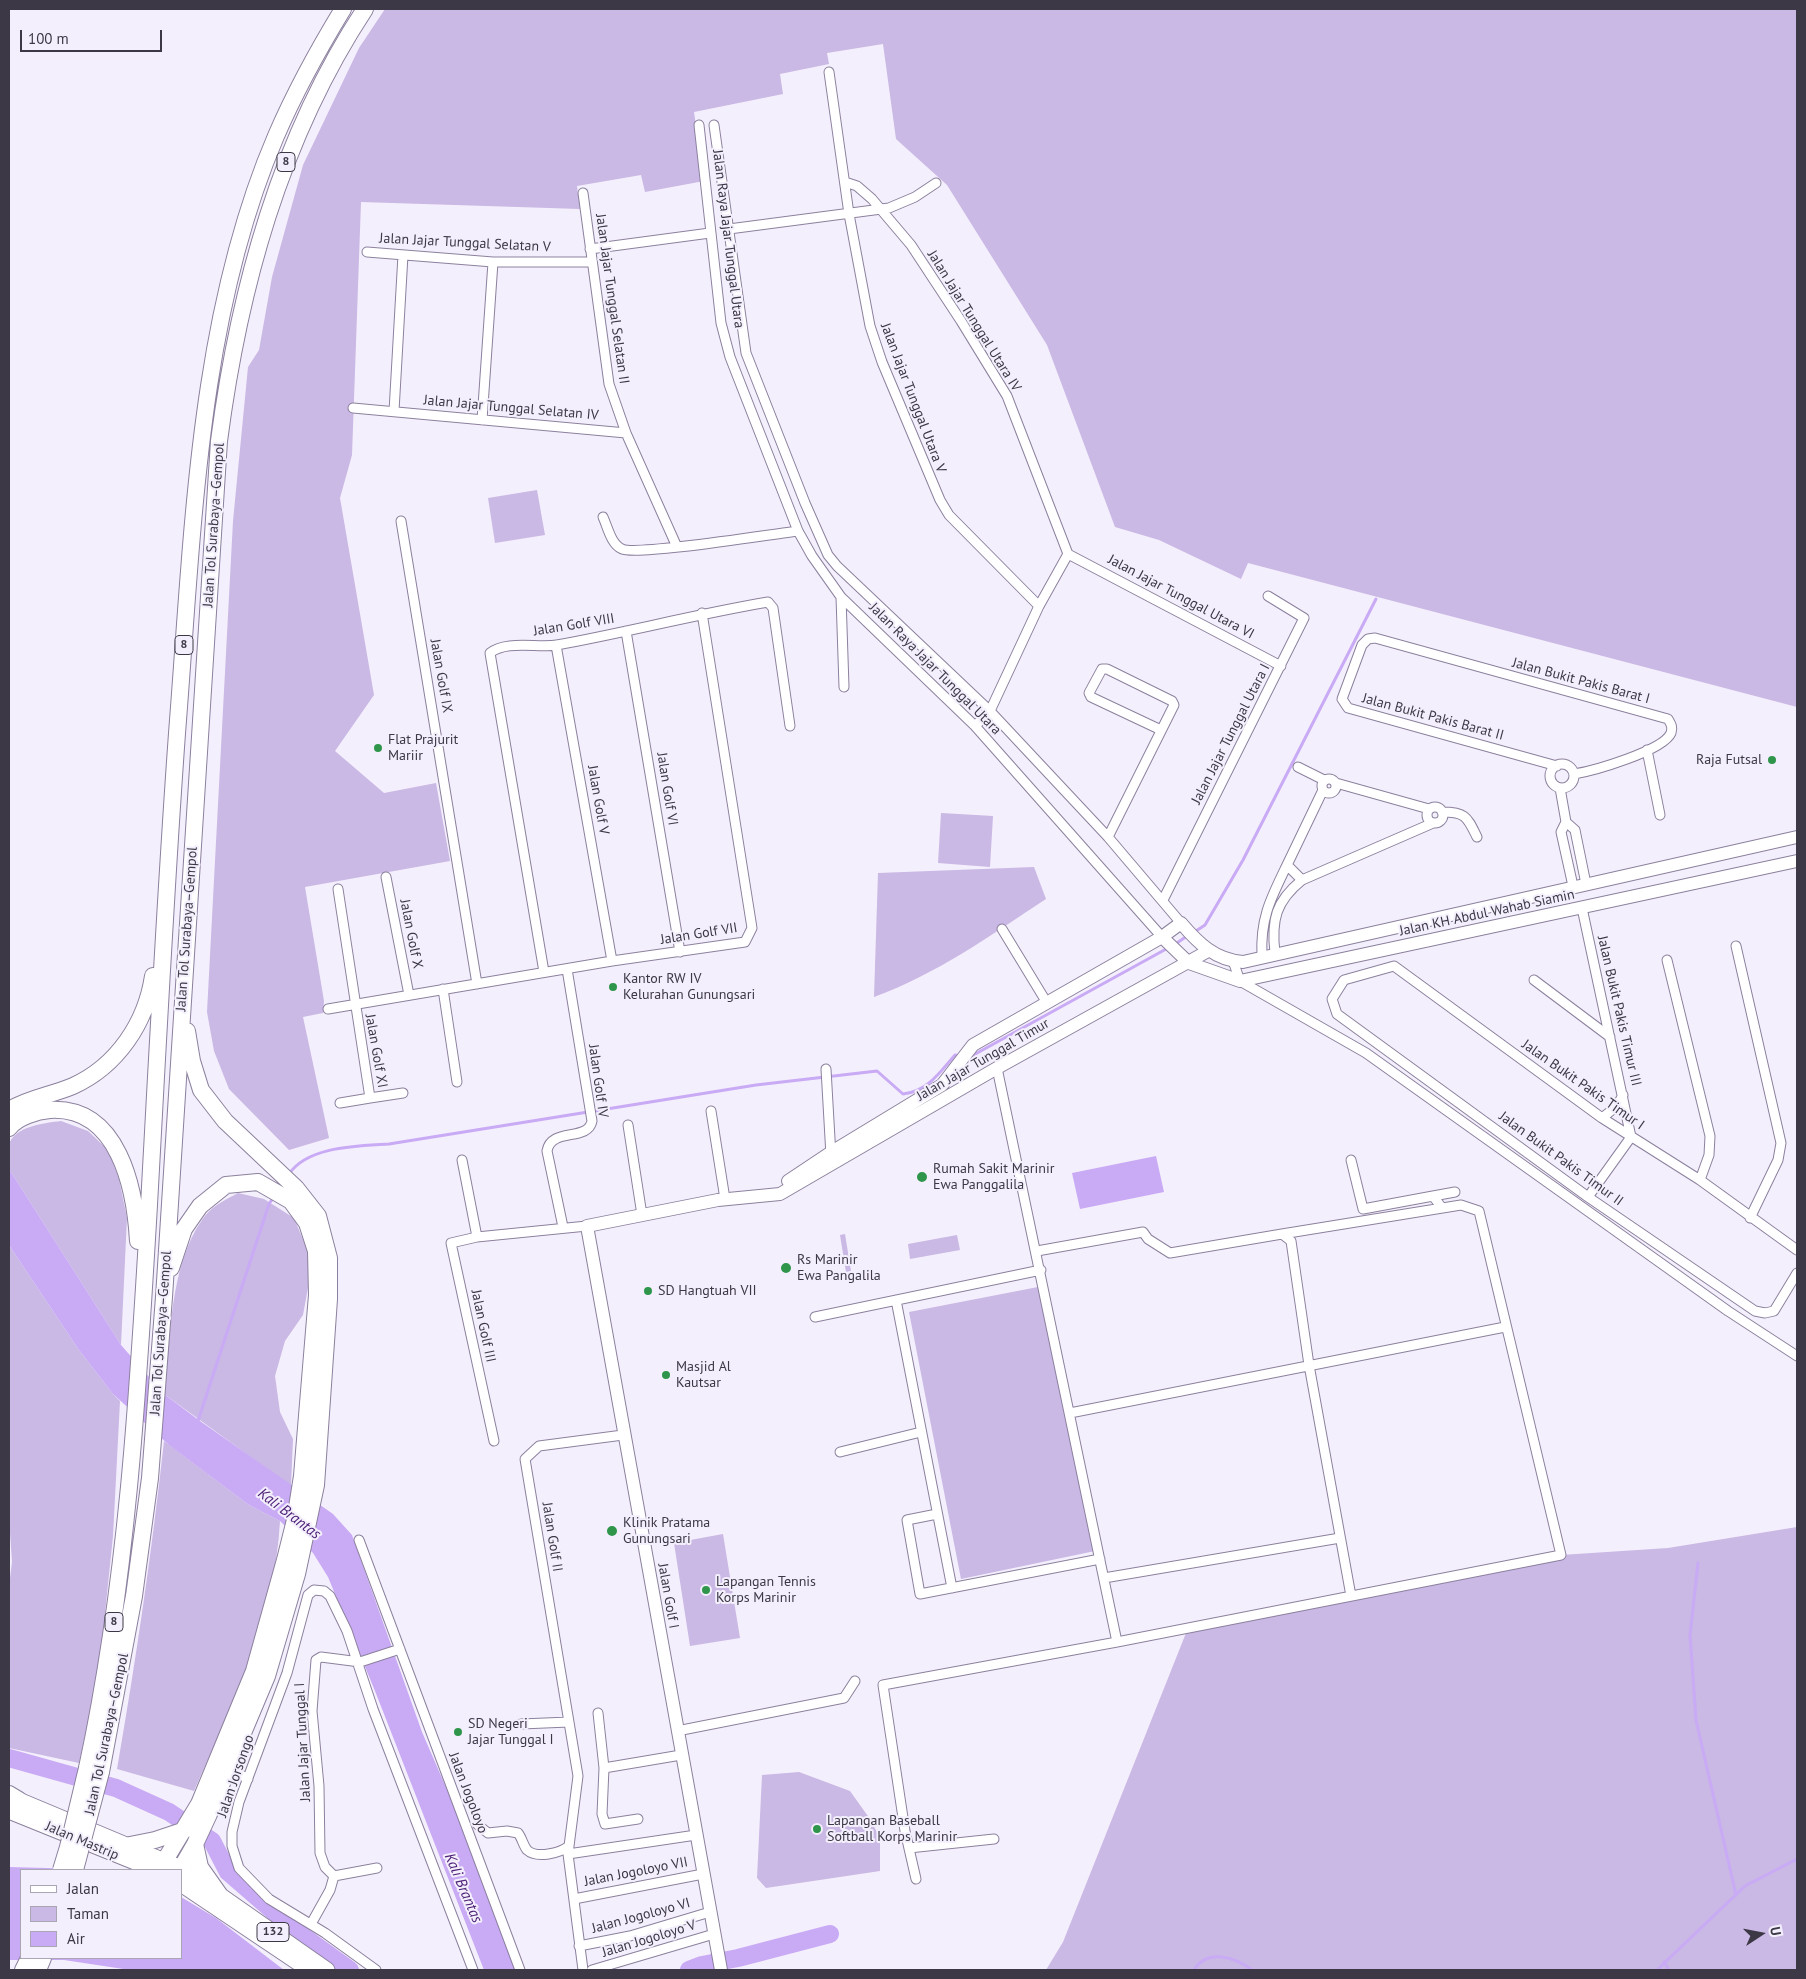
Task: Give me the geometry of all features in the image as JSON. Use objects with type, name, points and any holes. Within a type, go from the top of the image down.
[{"type":"highway","name":"Jalan Tol Surabaya–Gempol","points":[[61,1869],[94,1770],[119,1588],[143,1308],[167,877],[205,415],[218,332],[246,218],[274,140],[298,87],[343,9]]},
{"type":"highway","name":"Jalan Tol Surabaya–Gempol","points":[[75,1869],[94,1770],[134,1596],[150,1478],[164,1297],[219,441],[237,328],[262,233],[291,147],[326,72],[365,9]]},
{"type":"highway","points":[[10,1121],[98,1070],[120,1051],[138,1028],[150,993],[167,877]]},
{"type":"highway","points":[[182,1870],[191,1835],[204,1809],[222,1764],[254,1671],[295,1520],[302,1476],[318,1271],[316,1251],[307,1223],[294,1195],[277,1171],[225,1121],[201,1090],[192,1061],[185,1013],[188,914]]},
{"type":"highway","points":[[10,1121],[29,1115],[63,1110],[82,1115],[101,1129],[118,1151],[129,1177],[137,1222],[143,1308]]},
{"type":"highway","points":[[164,1297],[184,1230],[200,1206],[226,1185],[258,1182],[294,1195],[318,1216],[329,1258],[329,1299],[316,1485],[298,1574],[267,1676],[222,1764]]},
{"type":"highway","points":[[130,1845],[191,1835]]},
{"type":"highway","points":[[160,1867],[191,1835]]},
{"type":"highway","points":[[191,1835],[200,1867],[219,1894]]},
{"type":"main road","name":"Jalan KH Abdul Wahab Siamin","points":[[1233,961],[1243,962],[1275,953],[1797,837]]},
{"type":"main road","name":"Jalan KH Abdul Wahab Siamin","points":[[1240,981],[1797,861]]},
{"type":"main road","points":[[1521,898],[1518,910],[1525,920]]},
{"type":"main road","points":[[1491,905],[1498,914],[1496,926]]},
{"type":"main road","name":"Jalan Jajar Tunggal Timur","points":[[587,1226],[725,1199],[773,1193],[780,1194],[942,1085],[973,1045],[1164,939],[1183,926]]},
{"type":"main road","name":"Jalan Raya Jajar Tunggal Utara","points":[[1183,926],[1206,950]]},
{"type":"main road","name":"Jalan Raya Jajar Tunggal Utara","points":[[1164,939],[1187,962]]},
{"type":"main road","name":"Jalan Jajar Tunggal Timur","points":[[832,1158],[998,1068],[1206,950]]},
{"type":"main road","points":[[1206,950],[1233,961]]},
{"type":"main road","points":[[1187,962],[1240,981]]},
{"type":"main road","name":"Jalan Golf I","points":[[587,1226],[623,1436],[720,1964]]},
{"type":"main road","name":"Jalan Mastrip","points":[[11,1800],[130,1845],[160,1867]]},
{"type":"main road","name":"Jalan Mastrip","points":[[11,1800],[160,1867]]},
{"type":"main road","name":"132","points":[[182,1875],[219,1894],[327,1970]]},
{"type":"main road","name":"132","points":[[182,1875],[309,1970]]},
{"type":"street","name":"Jalan Jajar Tunggal Utara V","points":[[829,72],[849,214],[870,326],[921,461],[949,515],[1039,606]]},
{"type":"street","name":"Jalan Raya Jajar Tunggal Utara","points":[[699,125],[721,323],[730,357],[798,531],[812,556],[841,597],[975,726],[1164,939]]},
{"type":"street","name":"Jalan Raya Jajar Tunggal Utara","points":[[714,125],[746,353],[805,504],[828,555],[837,566],[990,711],[1108,837],[1183,926]]},
{"type":"street","name":"Jalan Jajar Tunggal Utara IV","points":[[845,182],[857,186],[911,245],[961,320],[1007,396],[1068,554]]},
{"type":"street","points":[[729,229],[880,210],[915,197],[936,183]]},
{"type":"street","name":"Jalan Jajar Tunggal Selatan II","points":[[583,193],[609,384],[626,433],[677,547]]},
{"type":"street","points":[[590,249],[710,232]]},
{"type":"street","name":"Jalan Jajar Tunggal Selatan V","points":[[367,252],[493,262],[591,262]]},
{"type":"street","points":[[394,411],[403,255]]},
{"type":"street","points":[[482,420],[493,262]]},
{"type":"street","points":[[730,357],[746,353]]},
{"type":"street","name":"Jalan Jajar Tunggal Selatan IV","points":[[353,408],[626,433]]},
{"type":"street","points":[[603,517],[615,544],[625,550],[677,547],[798,531]]},
{"type":"street","name":"Jalan Golf IX","points":[[401,520],[477,984]]},
{"type":"street","points":[[975,726],[990,711],[1039,606],[1068,554]]},
{"type":"street","name":"Jalan Jajar Tunggal Utara VI","points":[[1068,554],[1281,666]]},
{"type":"street","name":"Jalan Jajar Tunggal Utara I","points":[[1163,900],[1304,618],[1268,596]]},
{"type":"street","points":[[841,597],[844,687]]},
{"type":"street","name":"Jalan Golf VIII","points":[[544,972],[489,656],[492,651],[500,648],[556,645],[702,613],[768,602],[771,604],[790,726]]},
{"type":"street","name":"Jalan Golf VII","points":[[328,1009],[355,1006],[443,989],[612,961],[745,942],[752,928],[702,613]]},
{"type":"street","name":"Jalan Golf VI","points":[[626,631],[680,952]]},
{"type":"street","name":"Jalan Bukit Pakis Barat I","points":[[1368,640],[1375,638],[1668,719],[1672,725],[1667,739],[1647,750],[1599,770],[1574,774]]},
{"type":"street","name":"Jalan Bukit Pakis Barat II","points":[[1368,640],[1362,646],[1342,699],[1348,708],[1556,766]]},
{"type":"street","name":"Jalan Golf V","points":[[556,645],[612,961]]},
{"type":"street","points":[[1108,837],[1174,705],[1172,701],[1107,669],[1102,669],[1089,693],[1091,697],[1161,730]]},
{"type":"street","points":[[1647,750],[1660,815]]},
{"type":"street","points":[[1564,764],[1571,768],[1574,774],[1571,785],[1560,788],[1554,785],[1550,778],[1551,771],[1556,766],[1564,764]]},
{"type":"street","points":[[1298,767],[1324,780],[1333,779],[1336,783],[1429,809],[1439,808],[1442,812],[1463,814],[1468,819],[1477,837]]},
{"type":"street","points":[[1262,956],[1261,933],[1265,912],[1323,790],[1324,780]]},
{"type":"street","points":[[1323,790],[1331,793],[1336,789],[1336,783]]},
{"type":"street","points":[[1560,788],[1566,822],[1561,832],[1579,885]]},
{"type":"street","points":[[1429,809],[1427,818],[1433,823]]},
{"type":"street","points":[[1275,953],[1272,932],[1276,916],[1288,892],[1302,880],[1442,819],[1442,812]]},
{"type":"street","points":[[1566,822],[1575,830],[1579,885]]},
{"type":"street","points":[[1287,865],[1302,880]]},
{"type":"street","name":"Jalan Golf X","points":[[386,877],[409,995]]},
{"type":"street","name":"Jalan Golf XI","points":[[338,889],[370,1098],[403,1093]]},
{"type":"street","name":"Jalan Bukit Pakis Timur III","points":[[1582,908],[1631,1137]]},
{"type":"street","points":[[1002,929],[1047,1003]]},
{"type":"street","points":[[1736,946],[1781,1143],[1778,1160],[1750,1218]]},
{"type":"street","points":[[1667,960],[1710,1136],[1709,1155],[1700,1180]]},
{"type":"street","points":[[1233,961],[1240,981],[1366,1053],[1728,1311],[1797,1356]]},
{"type":"street","name":"Jalan Bukit Pakis Timur I","points":[[1348,978],[1394,966],[1602,1118],[1700,1180],[1750,1218],[1797,1250]]},
{"type":"street","name":"Jalan Golf IV","points":[[563,1227],[548,1145],[554,1139],[586,1131],[591,1126],[592,1121],[567,969]]},
{"type":"street","name":"Jalan Bukit Pakis Timur II","points":[[1348,978],[1341,982],[1332,999],[1337,1014],[1588,1197],[1755,1311],[1765,1313],[1774,1310],[1797,1273]]},
{"type":"street","points":[[1534,980],[1610,1037]]},
{"type":"street","points":[[443,989],[457,1082]]},
{"type":"street","points":[[998,1068],[1117,1642]]},
{"type":"street","points":[[826,1069],[832,1158]]},
{"type":"street","points":[[1602,1118],[1617,1106],[1623,1094]]},
{"type":"street","points":[[340,1103],[370,1098]]},
{"type":"street","points":[[712,1111],[725,1199]]},
{"type":"street","points":[[628,1126],[642,1215]]},
{"type":"street","points":[[1588,1197],[1631,1137]]},
{"type":"street","points":[[462,1160],[477,1237]]},
{"type":"street","points":[[1351,1160],[1363,1209],[1455,1192]]},
{"type":"street","points":[[1433,1196],[1442,1208]]},
{"type":"street","points":[[916,1879],[909,1848],[883,1685],[1117,1642],[1561,1555],[1505,1327],[1479,1211],[1461,1205],[1170,1253],[1148,1239],[1143,1232],[1036,1250]]},
{"type":"street","name":"Jalan Golf III","points":[[494,1442],[451,1243],[477,1237],[587,1226]]},
{"type":"street","points":[[1282,1234],[1290,1241],[1309,1365],[1351,1596]]},
{"type":"street","points":[[815,1317],[1041,1270]]},
{"type":"street","points":[[896,1300],[952,1588]]},
{"type":"street","points":[[1070,1414],[1505,1327]]},
{"type":"street","points":[[840,1452],[922,1432]]},
{"type":"street","name":"Jalan Golf II","points":[[583,1970],[569,1850],[578,1776],[526,1459],[539,1446],[623,1436]]},
{"type":"street","points":[[937,1514],[906,1520],[920,1594],[1100,1558]]},
{"type":"street","points":[[1104,1578],[1340,1538]]},
{"type":"street","name":"Jalan Jogoloyo","points":[[359,1540],[398,1650],[520,1970]]},
{"type":"street","name":"Jalan Jorsongo","points":[[359,1662],[336,1605],[324,1591],[314,1590],[308,1595],[287,1673],[248,1779],[232,1832],[236,1861],[245,1875],[269,1899],[311,1924],[376,1970]]},
{"type":"street","name":"Jalan Jajar Tunggal I","points":[[334,1876],[326,1867],[320,1853],[319,1786],[312,1711],[313,1675],[316,1660],[319,1657],[359,1662],[398,1650]]},
{"type":"street","points":[[359,1662],[473,1970]]},
{"type":"street","points":[[677,1731],[844,1698],[855,1681]]},
{"type":"street","points":[[598,1712],[604,1768],[602,1814],[605,1824],[638,1819]]},
{"type":"street","points":[[521,1724],[569,1722]]},
{"type":"street","points":[[604,1768],[681,1756]]},
{"type":"street","points":[[222,1764],[248,1779]]},
{"type":"street","points":[[478,1825],[488,1833],[518,1832],[526,1848],[532,1853],[561,1852],[696,1835]]},
{"type":"street","points":[[909,1848],[994,1839]]},
{"type":"street","points":[[311,1924],[330,1890],[334,1876],[377,1868]]},
{"type":"street","name":"Jalan Jogoloyo VII","points":[[574,1899],[703,1874]]},
{"type":"street","name":"Jalan Jogoloyo VI","points":[[579,1946],[630,1936],[710,1912]]},
{"type":"street","name":"Jalan Jogoloyo V","points":[[592,1970],[714,1934]]},
{"type":"green space","points":[[385,9],[1797,9],[1797,707],[1248,563],[1241,579],[1159,540],[1115,527],[1047,345],[947,185],[896,139],[883,44],[827,53],[829,64],[780,74],[783,94],[694,112],[704,181],[645,192],[641,175],[577,186],[580,209],[361,202],[352,455],[340,498],[374,695],[335,751],[384,793],[436,783],[450,861],[305,887],[324,1001],[323,1013],[303,1017],[329,1138],[289,1150],[229,1089],[214,1051],[207,1012],[233,521],[248,367],[259,350],[272,277],[303,165],[359,48]]},
{"type":"green space","points":[[537,490],[545,535],[495,543],[488,498]]},
{"type":"green space","points":[[941,813],[993,816],[990,867],[938,863]]},
{"type":"green space","points":[[1034,867],[1046,899],[942,965],[897,988],[874,997],[878,873]]},
{"type":"green space","points":[[61,1121],[88,1131],[108,1150],[119,1179],[127,1218],[121,1345],[9,1169],[8,1147],[17,1134],[31,1127]]},
{"type":"green space","points":[[238,1193],[264,1199],[294,1218],[307,1249],[310,1277],[303,1315],[285,1341],[275,1376],[280,1412],[293,1439],[291,1486],[164,1394],[173,1304],[183,1259],[191,1239],[205,1215],[218,1204]]},
{"type":"green space","points":[[845,1234],[851,1271],[846,1272],[840,1235]]},
{"type":"green space","points":[[957,1235],[960,1250],[910,1259],[908,1244]]},
{"type":"green space","points":[[9,1245],[79,1350],[120,1401],[113,1536],[99,1671],[79,1763],[9,1748],[9,1586],[12,1562],[9,1518]]},
{"type":"green space","points":[[1038,1287],[1095,1551],[961,1579],[909,1312]]},
{"type":"green space","points":[[164,1441],[249,1505],[280,1521],[270,1592],[261,1626],[237,1693],[194,1791],[117,1769],[143,1605]]},
{"type":"green space","points":[[1797,1527],[1797,1970],[1046,1970],[1063,1942],[1188,1628],[1561,1555],[1668,1548]]},
{"type":"green space","name":"Lapangan Tennis Korps Marinir","points":[[723,1534],[740,1638],[690,1646],[674,1543]]},
{"type":"green space","name":"Lapangan Baseball Softball Korps Marinir","points":[[799,1772],[850,1791],[870,1819],[880,1838],[880,1871],[766,1888],[757,1878],[762,1775]]},
{"type":"water","points":[[1156,1156],[1164,1192],[1080,1209],[1072,1173]]},
{"type":"water","points":[[9,1169],[121,1345],[164,1394],[333,1514],[352,1535],[422,1732],[458,1815],[517,1970],[484,1970],[375,1691],[328,1577],[313,1553],[280,1521],[249,1505],[169,1445],[113,1394],[79,1350],[9,1245]]},
{"type":"water","points":[[9,1867],[84,1869],[20,1869],[20,1959],[182,1959],[182,1898],[216,1918],[284,1970],[130,1970],[64,1960],[9,1960]]},
{"type":"waterway","points":[[1193,933],[1205,925],[1243,860],[1376,599]]},
{"type":"waterway","points":[[1174,945],[1187,936]]},
{"type":"waterway","points":[[968,1058],[1168,948]]},
{"type":"waterway","points":[[289,1174],[297,1165],[308,1158],[334,1149],[389,1144],[756,1085],[877,1071],[903,1094],[926,1085],[955,1055],[960,1056]]},
{"type":"waterway","points":[[197,1424],[269,1204],[273,1198]]},
{"type":"waterway","points":[[1698,1563],[1690,1635],[1696,1720],[1736,1895]]},
{"type":"waterway","points":[[9,1758],[116,1788],[169,1812],[212,1841],[228,1872],[296,1931],[350,1970]]},
{"type":"waterway","points":[[1657,1970],[1745,1886],[1797,1859]]},
{"type":"waterway","name":"Kali Brantas","points":[[689,1970],[702,1965],[738,1958],[830,1934]]},
{"type":"waterway","points":[[1194,1970],[1206,1959],[1214,1957],[1230,1958],[1252,1970]]},
{"type":"waterway","points":[[1664,1962],[1669,1970]]},
{"type":"place","name":"Flat Prajurit Mariir","points":[[378,748]]},
{"type":"place","name":"Raja Futsal","points":[[1772,760]]},
{"type":"place","name":"Kantor RW IV Kelurahan Gunungsari","points":[[613,987]]},
{"type":"place","name":"Rumah Sakit Marinir Ewa Panggalila","points":[[922,1177]]},
{"type":"place","name":"Rs Marinir Ewa Pangalila","points":[[786,1268]]},
{"type":"place","name":"SD Hangtuah VII","points":[[648,1291]]},
{"type":"place","name":"Masjid Al Kautsar","points":[[666,1375]]},
{"type":"place","name":"Klinik Pratama Gunungsari","points":[[612,1531]]},
{"type":"place","name":"Lapangan Tennis Korps Marinir","points":[[706,1590]]},
{"type":"place","name":"SD Negeri Jajar Tunggal I","points":[[458,1732]]},
{"type":"place","name":"Lapangan Baseball Softball Korps Marinir","points":[[817,1829]]}]
